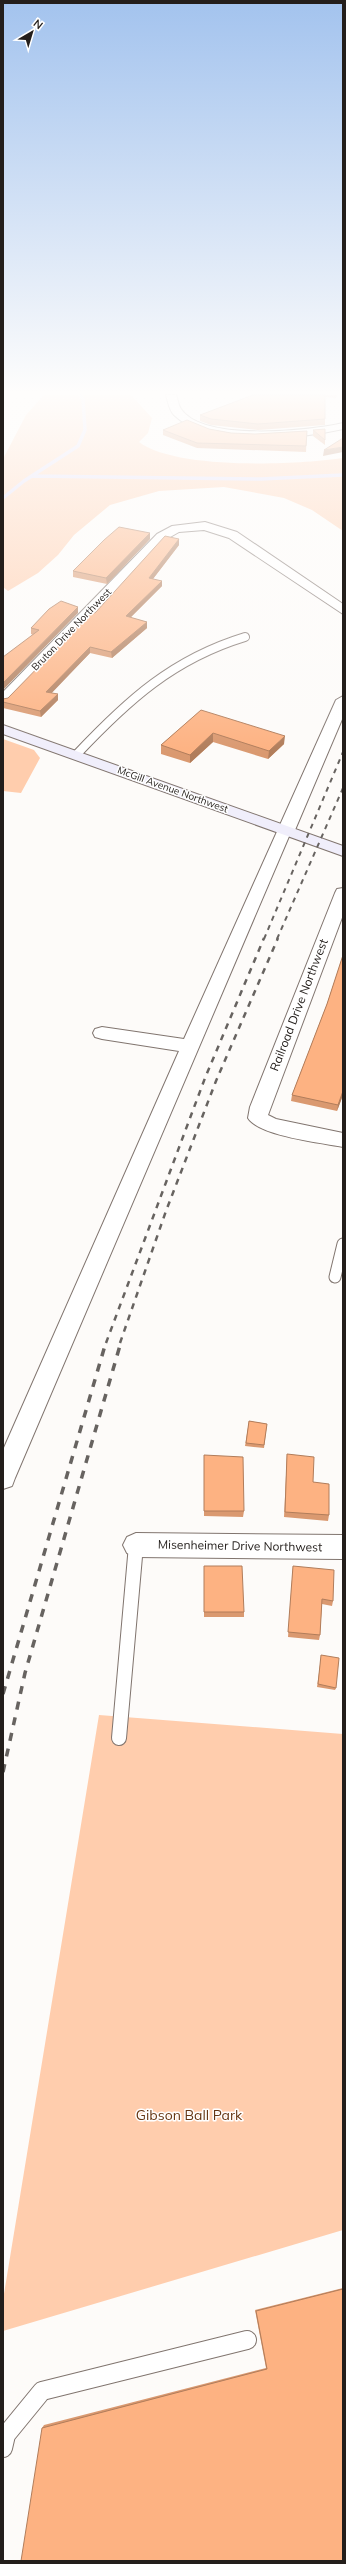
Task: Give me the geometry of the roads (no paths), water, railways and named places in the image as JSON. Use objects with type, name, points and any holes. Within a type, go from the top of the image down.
[{"type":"street","name":"Bruton Drive Northwest","points":[[3,700],[161,536],[176,529],[205,526],[233,535],[343,610]]},
{"type":"street","points":[[3,1478],[190,1046],[343,700]]},
{"type":"street","name":"McGill Avenue Northwest","points":[[3,729],[343,851]]},
{"type":"street","name":"Railroad Drive Northwest","points":[[343,893],[260,1107],[258,1118],[271,1126],[343,1140]]},
{"type":"street","points":[[102,1033],[190,1046]]},
{"type":"street","name":"Misenheimer Drive Northwest","points":[[136,1544],[343,1547]]},
{"type":"lane","points":[[76,754],[116,712],[162,673],[229,641],[245,637]]},
{"type":"lane","points":[[336,1276],[343,1244]]},
{"type":"lane","points":[[119,1738],[136,1544]]},
{"type":"lane","points":[[3,2448],[6,2435],[42,2391],[247,2340]]},
{"type":"railway","points":[[264,939],[343,752]]},
{"type":"railway","points":[[277,939],[343,788]]},
{"type":"railway","points":[[106,1343],[205,1078],[264,938]]},
{"type":"railway","points":[[120,1343],[166,1211],[216,1081],[278,938]]},
{"type":"railway","points":[[3,1694],[106,1342]]},
{"type":"railway","points":[[3,1772],[25,1673],[121,1342]]},
{"type":"park label","name":"Gibson Ball Park","points":[[189,2115]]}]
